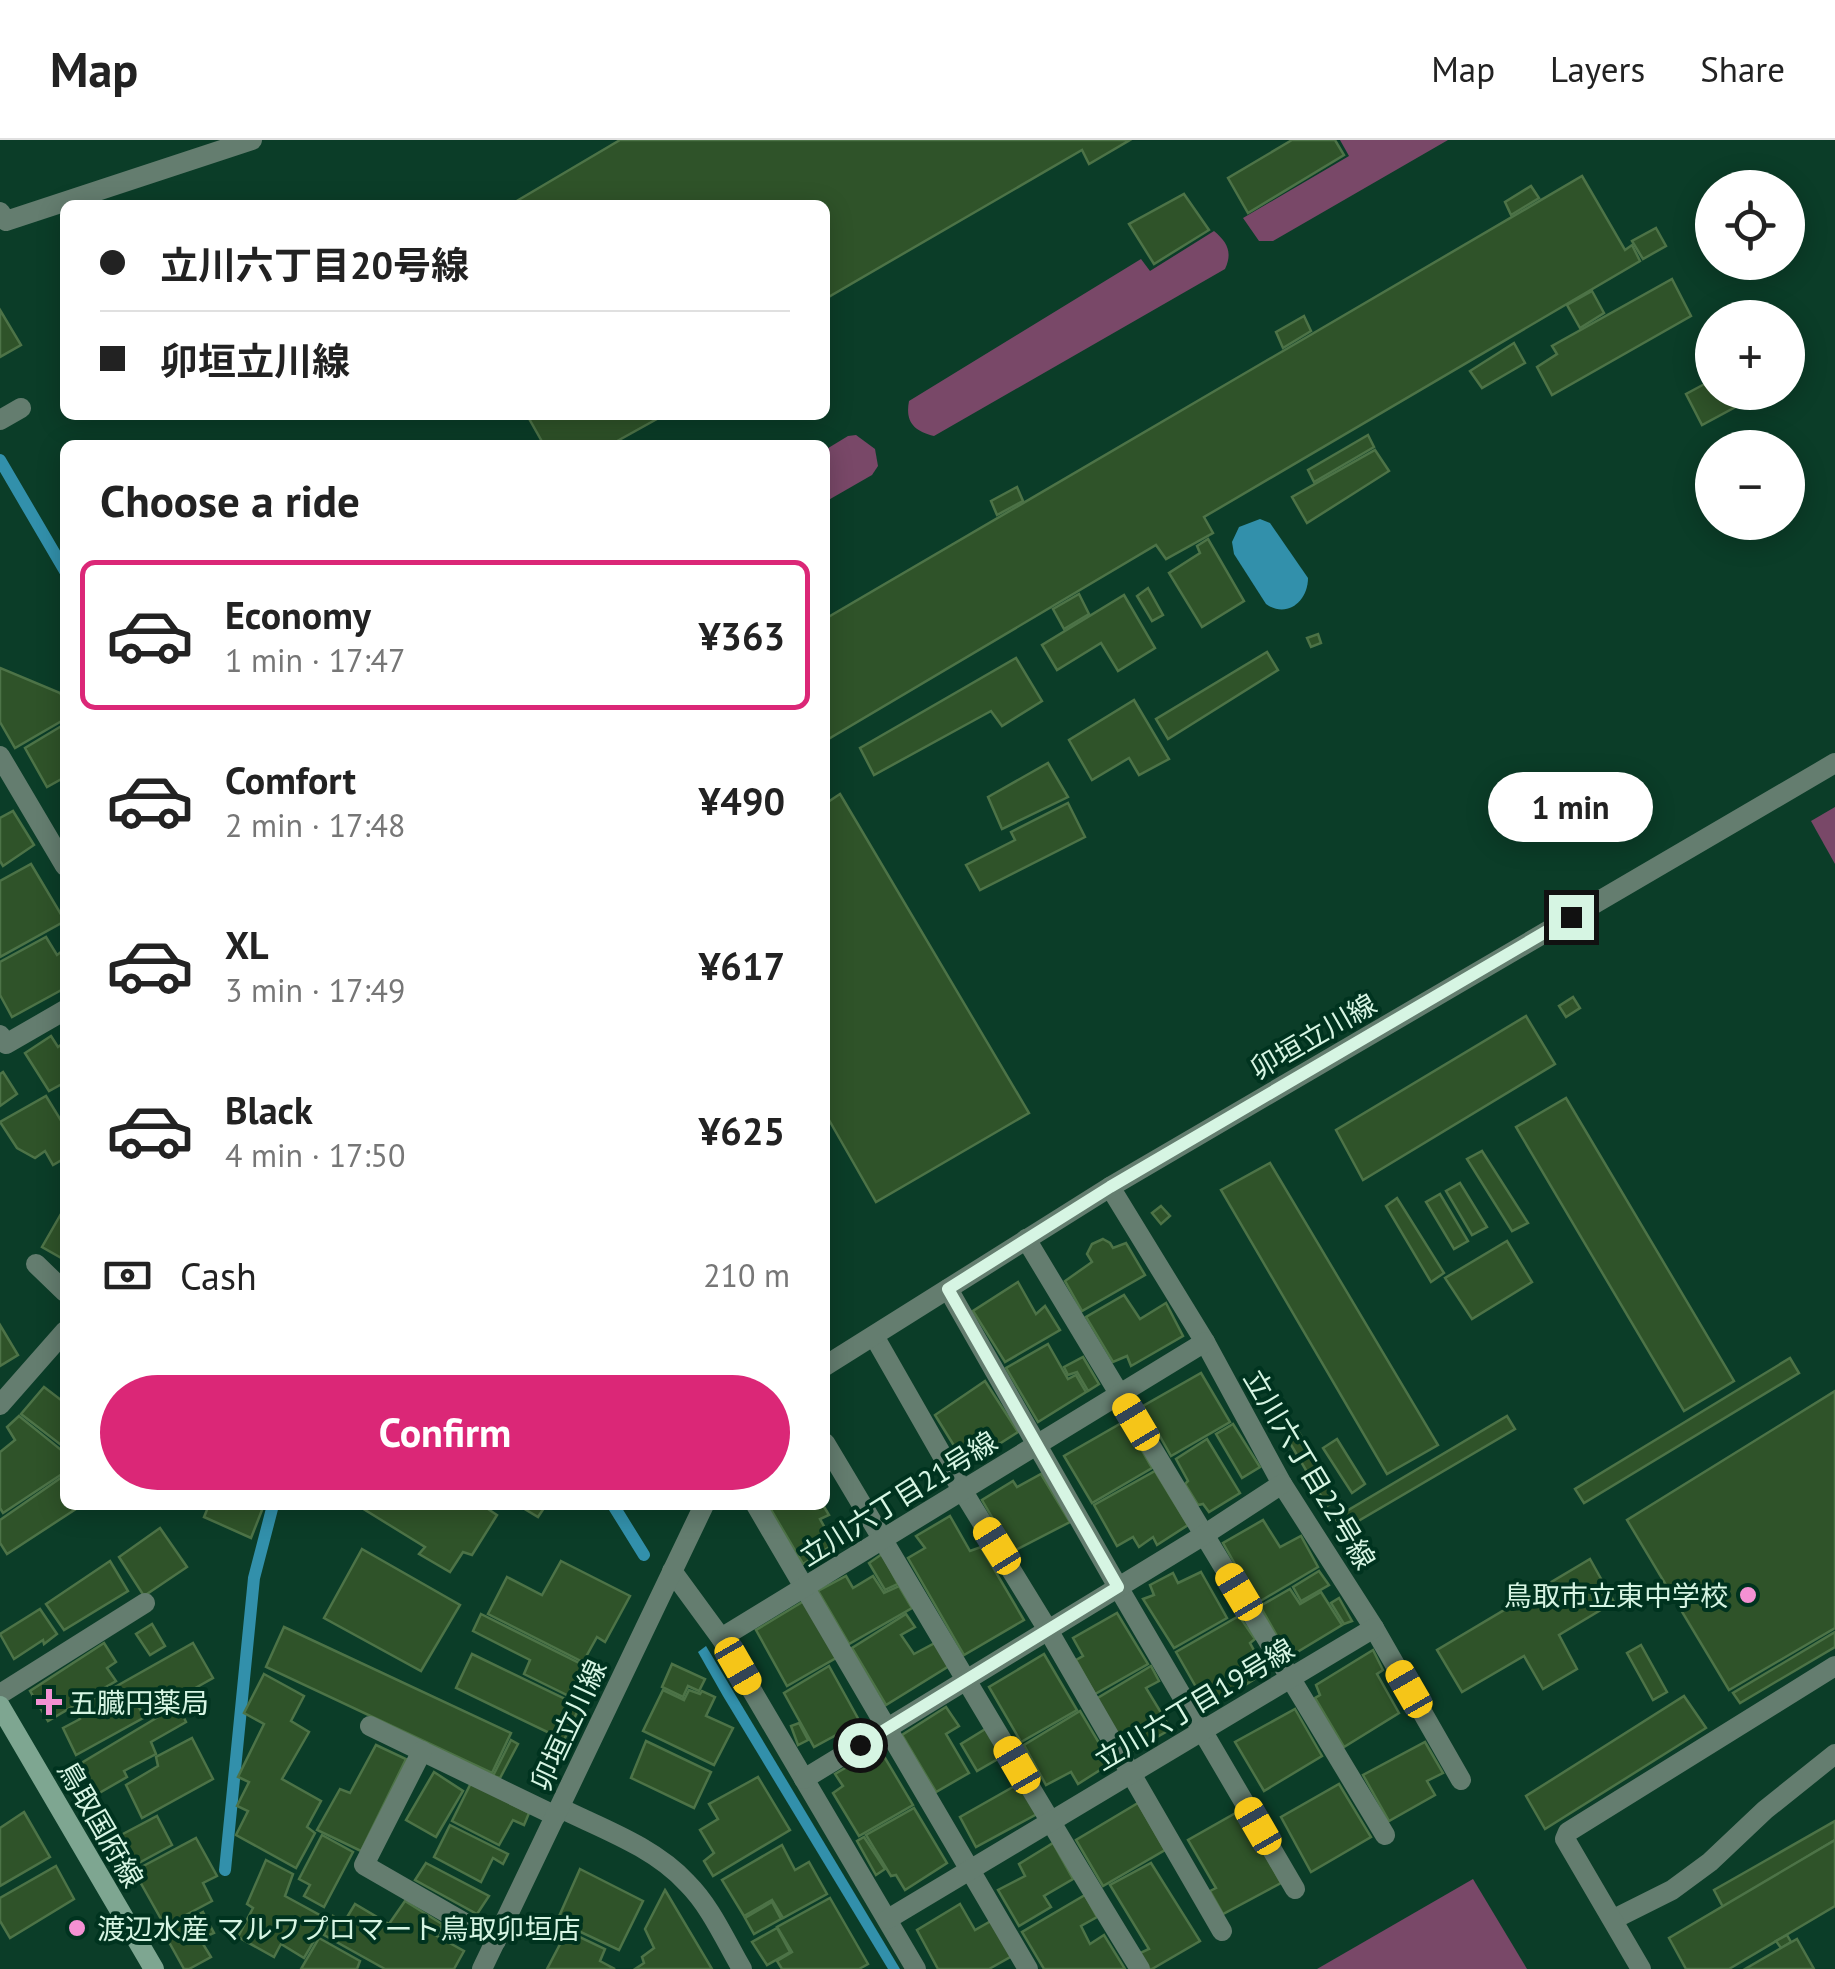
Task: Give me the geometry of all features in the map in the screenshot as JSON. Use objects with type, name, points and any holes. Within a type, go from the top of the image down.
[{"type":"main road","name":"鳥取国府線","points":[[0,1706],[154,1969]]},
{"type":"street","points":[[70,200],[252,140]]},
{"type":"street","points":[[0,212],[6,221],[60,203]]},
{"type":"street","points":[[0,420],[20,408]]},
{"type":"street","points":[[0,756],[60,858]]},
{"type":"street","name":"卯垣立川線","points":[[830,1363],[1110,1187],[1835,763]]},
{"type":"street","points":[[0,1034],[6,1044],[60,1013]]},
{"type":"street","name":"立川六丁目22号線","points":[[1110,1187],[1205,1342],[1282,1484],[1374,1628],[1461,1780]]},
{"type":"street","points":[[1026,1239],[1385,1835]]},
{"type":"street","points":[[36,1264],[60,1287]]},
{"type":"street","points":[[948,1289],[1296,1889]]},
{"type":"street","points":[[874,1336],[1222,1930]]},
{"type":"street","points":[[0,1405],[60,1337]]},
{"type":"street","name":"立川六丁目21号線","points":[[721,1638],[1205,1342]]},
{"type":"street","points":[[830,1451],[1140,1969]]},
{"type":"street","points":[[804,1779],[1282,1484]]},
{"type":"street","name":"卯垣立川線","points":[[482,1969],[702,1510]]},
{"type":"street","points":[[759,1510],[1028,1969]]},
{"type":"street","points":[[672,1571],[721,1638],[916,1969]]},
{"type":"street","points":[[0,1694],[145,1603]]},
{"type":"street","name":"立川六丁目19号線","points":[[888,1919],[1374,1628]]},
{"type":"street","points":[[1641,1969],[1565,1838],[1568,1832],[1835,1666]]},
{"type":"street","points":[[370,1726],[631,1843],[674,1871],[700,1898],[742,1969]]},
{"type":"street","points":[[422,1751],[364,1865],[496,1941]]},
{"type":"street","points":[[1614,1919],[1672,1890],[1710,1862],[1755,1819],[1835,1754]]},
{"type":"shaded area","points":[[1340,140],[1448,140],[1273,241],[1259,241],[1243,218],[1349,156]]},
{"type":"shaded area","points":[[1214,231],[1227,248],[1225,269],[934,436],[912,424],[909,401],[1141,259],[1150,271]]},
{"type":"shaded area","points":[[856,435],[875,449],[878,466],[872,475],[830,499],[830,447]]},
{"type":"shaded area","points":[[1835,807],[1835,864],[1811,821]]},
{"type":"shaded area","points":[[1473,1879],[1527,1969],[1317,1969]]},
{"type":"water","points":[[1260,519],[1270,523],[1308,578],[1304,594],[1289,608],[1281,610],[1266,604],[1234,554],[1232,542],[1239,527]]},
{"type":"water","points":[[706,1646],[900,1969],[888,1969],[723,1696],[698,1652]]},
{"type":"building","points":[[620,140],[1130,140],[1089,164],[1082,150],[830,296],[830,200],[518,200]]},
{"type":"building","points":[[1292,140],[1335,140],[1344,155],[1248,213],[1228,178]]},
{"type":"building","points":[[1582,176],[1625,250],[1632,245],[1640,261],[1204,517],[1213,533],[1166,559],[1156,545],[830,738],[830,616]]},
{"type":"building","points":[[1531,186],[1539,198],[1511,215],[1505,202]]},
{"type":"building","points":[[1184,194],[1209,230],[1154,264],[1129,224]]},
{"type":"building","points":[[1656,228],[1666,246],[1643,259],[1632,241]]},
{"type":"building","points":[[1672,279],[1691,316],[1552,395],[1537,367],[1557,354],[1552,346]]},
{"type":"building","points":[[1592,291],[1604,313],[1580,328],[1567,305]]},
{"type":"building","points":[[0,310],[21,345],[0,357]]},
{"type":"building","points":[[1304,316],[1311,331],[1283,348],[1276,332]]},
{"type":"building","points":[[1514,343],[1525,363],[1482,388],[1470,371]]},
{"type":"building","points":[[1695,389],[1695,410],[1730,410],[1702,425],[1686,394]]},
{"type":"building","points":[[530,420],[655,420],[619,440],[541,440]]},
{"type":"building","points":[[1368,435],[1374,447],[1314,482],[1308,470]]},
{"type":"building","points":[[1375,450],[1389,471],[1307,523],[1292,497]]},
{"type":"building","points":[[1017,487],[1023,501],[997,515],[991,501]]},
{"type":"building","points":[[1208,539],[1244,601],[1202,627],[1169,573],[1200,553],[1197,546]]},
{"type":"building","points":[[1148,588],[1163,615],[1152,621],[1137,596]]},
{"type":"building","points":[[1079,594],[1089,614],[1064,629],[1053,609]]},
{"type":"building","points":[[1124,595],[1155,648],[1118,671],[1101,643],[1057,670],[1042,645]]},
{"type":"building","points":[[1318,634],[1321,643],[1311,647],[1307,638]]},
{"type":"building","points":[[1267,652],[1278,670],[1168,739],[1156,719]]},
{"type":"building","points":[[1016,658],[1042,701],[1002,726],[991,711],[874,775],[860,748]]},
{"type":"building","points":[[0,668],[60,693],[60,722],[15,748],[0,722]]},
{"type":"building","points":[[1134,700],[1169,759],[1139,775],[1129,758],[1092,780],[1069,740]]},
{"type":"building","points":[[60,727],[60,780],[47,787],[25,748]]},
{"type":"building","points":[[1048,763],[1068,797],[1002,829],[988,797]]},
{"type":"building","points":[[840,794],[1029,1113],[876,1202],[830,1122],[830,801]]},
{"type":"building","points":[[1068,803],[1085,837],[980,890],[966,865],[1015,840],[1011,832]]},
{"type":"building","points":[[13,811],[34,845],[3,866],[0,818]]},
{"type":"building","points":[[31,864],[60,913],[60,924],[0,957],[0,881]]},
{"type":"building","points":[[46,937],[57,955],[60,953],[60,991],[12,1017],[0,995],[0,962]]},
{"type":"building","points":[[1573,997],[1580,1008],[1566,1017],[1559,1006]]},
{"type":"building","points":[[1526,1016],[1555,1064],[1363,1180],[1336,1130]]},
{"type":"building","points":[[51,1036],[60,1046],[60,1085],[49,1091],[25,1053]]},
{"type":"building","points":[[3,1072],[17,1094],[0,1106],[0,1074]]},
{"type":"building","points":[[46,1096],[60,1119],[60,1161],[53,1165],[45,1151],[35,1158],[17,1148],[0,1122]]},
{"type":"building","points":[[1566,1098],[1734,1381],[1684,1411],[1516,1127]]},
{"type":"building","points":[[1482,1151],[1528,1223],[1512,1231],[1467,1159]]},
{"type":"building","points":[[1270,1163],[1438,1445],[1387,1474],[1221,1190]]},
{"type":"building","points":[[1460,1183],[1487,1227],[1472,1235],[1446,1191]]},
{"type":"building","points":[[1440,1194],[1468,1241],[1454,1249],[1426,1202]]},
{"type":"building","points":[[1397,1198],[1444,1273],[1431,1282],[1386,1206]]},
{"type":"building","points":[[1161,1206],[1170,1216],[1161,1224],[1152,1213]]},
{"type":"building","points":[[60,1216],[60,1257],[42,1247]]},
{"type":"building","points":[[1103,1239],[1113,1248],[1126,1243],[1145,1275],[1082,1311],[1065,1281],[1092,1262],[1087,1254],[1092,1244]]},
{"type":"building","points":[[1507,1241],[1532,1282],[1472,1319],[1445,1278]]},
{"type":"building","points":[[1018,1282],[1036,1314],[1045,1306],[1060,1330],[1005,1362],[973,1311]]},
{"type":"building","points":[[1124,1295],[1140,1319],[1166,1303],[1183,1336],[1131,1366],[1127,1356],[1113,1362],[1086,1317]]},
{"type":"building","points":[[0,1325],[18,1355],[0,1366]]},
{"type":"building","points":[[1048,1344],[1068,1379],[1076,1375],[1086,1392],[1038,1422],[1006,1368]]},
{"type":"building","points":[[1083,1357],[1099,1384],[1088,1391],[1077,1372],[1068,1375],[1064,1367]]},
{"type":"building","points":[[1790,1358],[1799,1373],[1584,1503],[1575,1489]]},
{"type":"building","points":[[1201,1373],[1230,1422],[1171,1456],[1143,1406]]},
{"type":"building","points":[[985,1381],[1018,1432],[966,1465],[935,1415]]},
{"type":"building","points":[[44,1387],[60,1399],[60,1444],[21,1414]]},
{"type":"building","points":[[1835,1391],[1835,1628],[1729,1690],[1627,1520]]},
{"type":"building","points":[[19,1416],[60,1449],[60,1475],[3,1513],[0,1452],[15,1440],[7,1427]]},
{"type":"building","points":[[1507,1416],[1515,1429],[1343,1530],[1335,1518]]},
{"type":"building","points":[[1125,1421],[1152,1468],[1092,1503],[1064,1456]]},
{"type":"building","points":[[1233,1424],[1260,1467],[1242,1478],[1216,1434]]},
{"type":"building","points":[[1298,1431],[1339,1499],[1327,1506],[1287,1438]]},
{"type":"building","points":[[1207,1439],[1240,1493],[1209,1512],[1203,1504],[1198,1505],[1176,1459]]},
{"type":"building","points":[[1337,1439],[1365,1484],[1352,1493],[1323,1448]]},
{"type":"building","points":[[1155,1471],[1188,1525],[1157,1545],[1153,1537],[1139,1547],[1133,1537],[1117,1546],[1094,1505]]},
{"type":"building","points":[[1041,1474],[1070,1522],[1012,1552],[982,1500],[1013,1481],[1017,1487]]},
{"type":"building","points":[[60,1478],[60,1510],[74,1510],[7,1554],[0,1543],[0,1520]]},
{"type":"building","points":[[207,1510],[262,1510],[251,1538],[204,1517]]},
{"type":"building","points":[[365,1510],[490,1510],[497,1515],[472,1555],[463,1552],[450,1572],[419,1554],[425,1547]]},
{"type":"building","points":[[771,1510],[826,1510],[829,1515],[820,1519],[834,1544],[803,1564]]},
{"type":"building","points":[[950,1516],[970,1551],[981,1547],[1024,1620],[964,1655],[908,1558],[925,1548],[916,1536]]},
{"type":"building","points":[[1263,1520],[1280,1547],[1301,1536],[1318,1567],[1257,1603],[1223,1543]]},
{"type":"building","points":[[160,1528],[187,1567],[144,1596],[119,1557]]},
{"type":"building","points":[[362,1549],[460,1605],[421,1671],[324,1618]]},
{"type":"building","points":[[882,1554],[898,1584],[885,1590],[869,1563]]},
{"type":"building","points":[[1590,1559],[1614,1602],[1559,1635],[1577,1669],[1543,1689],[1524,1656],[1462,1692],[1437,1650]]},
{"type":"building","points":[[110,1561],[128,1591],[64,1630],[46,1604]]},
{"type":"building","points":[[561,1561],[630,1596],[605,1642],[597,1637],[583,1662],[488,1614],[507,1577],[542,1595]]},
{"type":"building","points":[[1319,1571],[1329,1585],[1301,1601],[1293,1587]]},
{"type":"building","points":[[1201,1572],[1227,1618],[1174,1648],[1143,1599],[1154,1595],[1150,1585],[1173,1573],[1178,1583]]},
{"type":"building","points":[[846,1576],[853,1588],[873,1576],[884,1593],[899,1586],[912,1608],[849,1644],[818,1591]]},
{"type":"building","points":[[1290,1589],[1300,1604],[1321,1592],[1342,1625],[1289,1657],[1260,1606]]},
{"type":"building","points":[[1339,1598],[1352,1621],[1344,1624],[1331,1603]]},
{"type":"building","points":[[804,1601],[836,1658],[787,1686],[756,1630]]},
{"type":"building","points":[[40,1609],[57,1634],[14,1659],[0,1634]]},
{"type":"building","points":[[1117,1613],[1148,1664],[1095,1694],[1076,1660],[1083,1656],[1073,1638]]},
{"type":"building","points":[[481,1614],[583,1665],[593,1673],[589,1684],[578,1678],[569,1696],[524,1674],[530,1660],[473,1631]]},
{"type":"building","points":[[906,1614],[915,1627],[901,1635],[914,1654],[935,1643],[949,1666],[886,1705],[852,1648]]},
{"type":"building","points":[[1239,1616],[1255,1639],[1250,1643],[1266,1672],[1208,1708],[1176,1652]]},
{"type":"building","points":[[152,1624],[165,1646],[150,1655],[136,1634]]},
{"type":"building","points":[[284,1627],[511,1733],[492,1773],[266,1667]]},
{"type":"building","points":[[1835,1632],[1835,1647],[1740,1703],[1733,1693]]},
{"type":"building","points":[[104,1643],[116,1662],[107,1668],[116,1681],[48,1721],[30,1691]]},
{"type":"building","points":[[193,1643],[213,1678],[158,1709],[154,1698],[138,1706],[145,1717],[76,1755],[63,1728],[80,1719],[76,1709]]},
{"type":"building","points":[[1641,1645],[1667,1692],[1653,1700],[1627,1653]]},
{"type":"building","points":[[1373,1650],[1383,1670],[1377,1674],[1399,1713],[1344,1747],[1315,1698],[1320,1695],[1316,1685]]},
{"type":"building","points":[[472,1654],[580,1706],[564,1740],[456,1688]]},
{"type":"building","points":[[1044,1654],[1077,1710],[1021,1742],[989,1687]]},
{"type":"building","points":[[672,1664],[705,1679],[699,1691],[688,1686],[683,1697],[662,1687]]},
{"type":"building","points":[[829,1666],[860,1722],[814,1747],[784,1693]]},
{"type":"building","points":[[1151,1666],[1159,1681],[1146,1688],[1171,1729],[1129,1753],[1096,1699]]},
{"type":"building","points":[[264,1674],[304,1696],[291,1721],[309,1732],[282,1779],[321,1801],[307,1827],[315,1833],[296,1868],[236,1835],[248,1811],[237,1806],[249,1782],[238,1777],[264,1724],[244,1713]]},
{"type":"building","points":[[663,1690],[684,1700],[689,1690],[715,1697],[706,1716],[733,1728],[714,1765],[643,1731]]},
{"type":"building","points":[[1684,1696],[1706,1728],[1545,1829],[1526,1796]]},
{"type":"building","points":[[178,1705],[186,1722],[151,1742],[156,1754],[124,1771],[127,1777],[94,1796],[78,1765]]},
{"type":"building","points":[[946,1707],[959,1726],[946,1734],[969,1773],[936,1792],[902,1735]]},
{"type":"building","points":[[1295,1709],[1322,1756],[1264,1791],[1235,1742]]},
{"type":"building","points":[[1080,1711],[1111,1763],[1078,1784],[1071,1772],[1046,1785],[1024,1745]]},
{"type":"building","points":[[799,1723],[808,1740],[798,1745],[791,1726]]},
{"type":"building","points":[[987,1728],[1003,1756],[977,1771],[961,1744]]},
{"type":"building","points":[[192,1738],[213,1779],[142,1818],[126,1785],[158,1766],[156,1757]]},
{"type":"building","points":[[511,1740],[518,1744],[500,1778],[493,1776]]},
{"type":"building","points":[[646,1741],[711,1772],[694,1808],[631,1778]]},
{"type":"building","points":[[1425,1742],[1443,1773],[1427,1781],[1435,1795],[1389,1821],[1363,1775]]},
{"type":"building","points":[[376,1745],[406,1759],[361,1851],[317,1830],[340,1789],[350,1793]]},
{"type":"building","points":[[879,1748],[913,1805],[859,1836],[833,1793],[843,1786],[835,1774]]},
{"type":"building","points":[[434,1772],[463,1791],[436,1837],[406,1820]]},
{"type":"building","points":[[758,1777],[790,1830],[713,1876],[704,1861],[714,1853],[700,1830],[718,1819],[709,1804]]},
{"type":"building","points":[[471,1783],[529,1813],[524,1825],[513,1820],[499,1845],[452,1821]]},
{"type":"building","points":[[1020,1783],[1037,1814],[976,1847],[960,1817]]},
{"type":"building","points":[[1339,1784],[1371,1837],[1311,1872],[1281,1817]]},
{"type":"building","points":[[1138,1803],[1165,1850],[1103,1886],[1076,1840]]},
{"type":"building","points":[[914,1808],[947,1863],[905,1890],[896,1875],[891,1876],[866,1835]]},
{"type":"building","points":[[1241,1810],[1281,1883],[1223,1914],[1210,1891],[1216,1888],[1188,1840]]},
{"type":"building","points":[[24,1812],[50,1857],[0,1886],[0,1828]]},
{"type":"building","points":[[157,1816],[172,1845],[135,1865],[121,1835]]},
{"type":"building","points":[[1835,1821],[1835,1840],[1723,1907],[1714,1890]]},
{"type":"building","points":[[450,1825],[508,1854],[503,1864],[493,1858],[481,1882],[434,1857]]},
{"type":"building","points":[[322,1835],[353,1852],[324,1907],[304,1896],[310,1885],[299,1879]]},
{"type":"building","points":[[864,1837],[885,1869],[876,1875],[857,1841]]},
{"type":"building","points":[[196,1838],[217,1876],[203,1883],[212,1901],[165,1926],[134,1871]]},
{"type":"building","points":[[1835,1840],[1835,1906],[1729,1969],[1686,1969],[1669,1938]]},
{"type":"building","points":[[1053,1843],[1073,1879],[1044,1896],[1051,1907],[1019,1926],[998,1890],[1025,1876],[1019,1864]]},
{"type":"building","points":[[782,1845],[795,1870],[809,1862],[827,1894],[783,1918],[772,1900],[744,1916],[722,1880]]},
{"type":"building","points":[[266,1860],[293,1874],[285,1896],[327,1919],[304,1958],[281,1944],[274,1957],[238,1937],[253,1908],[247,1904]]},
{"type":"building","points":[[426,1863],[489,1896],[477,1914],[415,1880]]},
{"type":"building","points":[[1151,1863],[1200,1941],[1148,1969],[1140,1953],[1149,1949],[1110,1885]]},
{"type":"building","points":[[56,1866],[74,1899],[10,1938],[0,1921],[0,1898]]},
{"type":"building","points":[[580,1869],[643,1901],[619,1950],[557,1921]]},
{"type":"building","points":[[665,1890],[712,1969],[635,1969],[654,1948],[645,1929]]},
{"type":"building","points":[[1085,1895],[1097,1917],[1081,1926],[1090,1944],[1104,1935],[1125,1969],[1044,1969],[1022,1932]]},
{"type":"building","points":[[830,1898],[868,1964],[859,1969],[782,1969],[777,1961],[792,1952],[777,1927]]},
{"type":"building","points":[[405,1901],[442,1924],[437,1936],[464,1951],[454,1969],[385,1969],[324,1935],[333,1916],[343,1924],[355,1904],[389,1924]]},
{"type":"building","points":[[772,1902],[781,1919],[754,1934],[745,1918]]},
{"type":"building","points":[[960,1904],[975,1930],[991,1921],[1012,1956],[989,1969],[938,1969],[917,1930]]},
{"type":"building","points":[[203,1912],[214,1933],[200,1939],[211,1957],[184,1969],[164,1933]]},
{"type":"building","points":[[777,1928],[790,1952],[767,1965],[752,1942]]},
{"type":"building","points":[[567,1931],[605,1949],[600,1961],[615,1969],[547,1969]]},
{"type":"building","points":[[1787,1935],[1791,1942],[1781,1948],[1776,1941]]},
{"type":"building","points":[[319,1938],[360,1961],[357,1969],[301,1969]]},
{"type":"building","points":[[1797,1939],[1814,1969],[1745,1969],[1781,1948]]},
{"type":"waterway","points":[[0,460],[60,562]]},
{"type":"waterway","points":[[225,1870],[254,1578],[272,1510]]},
{"type":"waterway","points":[[616,1510],[644,1555]]},
{"type":"place","name":"鳥取市立東中学校","points":[[1748,1595]]},
{"type":"place","name":"五臓円薬局","points":[[49,1702]]},
{"type":"place","name":"渡辺水産 マルワプロマート鳥取卯垣店","points":[[77,1928]]},
{"type":"route","points":[[860,1745],[1118,1587],[948,1289],[1110,1187],[1571,917]]}]
